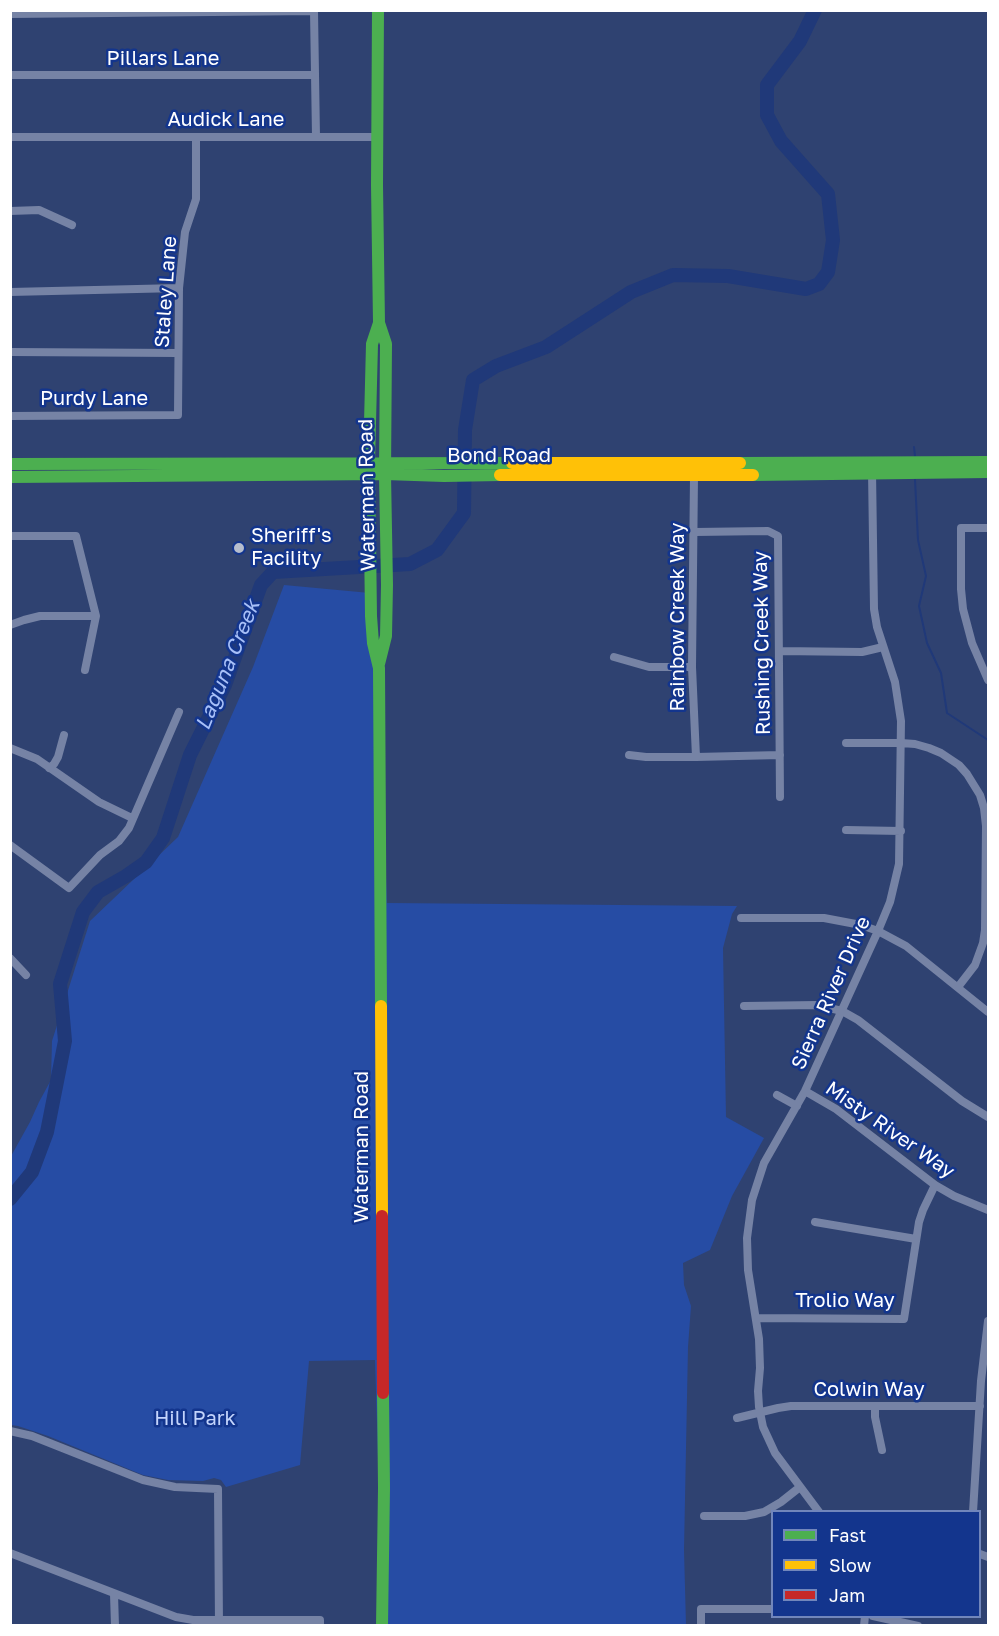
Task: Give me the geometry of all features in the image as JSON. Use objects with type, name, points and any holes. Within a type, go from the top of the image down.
[{"type":"main road","name":"Waterman Road","points":[[378,10],[378,323],[372,344],[369,468],[371,616],[378,668],[384,1477],[382,1626]]},
{"type":"main road","name":"Waterman Road","points":[[378,323],[386,344],[387,525],[386,636],[378,668]]},
{"type":"main road","name":"Bond Road","points":[[10,464],[385,468],[445,462],[781,463],[872,468]]},
{"type":"main road","name":"Bond Road","points":[[385,468],[444,476],[694,476],[930,467],[988,462]]},
{"type":"main road","points":[[694,476],[704,468],[763,468],[781,463]]},
{"type":"main road","name":"Bond Road","points":[[930,467],[988,472]]},
{"type":"main road","name":"Bond Road","points":[[10,477],[369,468]]},
{"type":"street","points":[[10,14],[314,11],[316,137]]},
{"type":"street","name":"Pillars Lane","points":[[10,75],[315,75]]},
{"type":"street","name":"Audick Lane","points":[[10,137],[377,137]]},
{"type":"street","name":"Staley Lane","points":[[178,415],[179,288],[185,232],[196,199],[196,137]]},
{"type":"street","points":[[10,211],[39,210],[72,225]]},
{"type":"street","points":[[10,292],[179,288]]},
{"type":"street","points":[[10,352],[178,353]]},
{"type":"street","name":"Purdy Lane","points":[[10,416],[178,415]]},
{"type":"street","name":"Sierra River Drive","points":[[817,1510],[775,1453],[759,1412],[760,1353],[747,1252],[748,1220],[764,1163],[805,1091],[878,931],[896,883],[901,831],[899,702],[877,627],[873,595],[872,468]]},
{"type":"street","name":"Rainbow Creek Way","points":[[694,476],[692,667],[696,757]]},
{"type":"street","points":[[988,528],[961,528],[963,609],[972,644],[988,680]]},
{"type":"street","name":"Rushing Creek Way","points":[[694,532],[768,531],[777,536],[780,797]]},
{"type":"street","points":[[10,536],[76,536],[96,616],[85,670]]},
{"type":"street","points":[[10,625],[40,616],[96,616]]},
{"type":"street","points":[[778,651],[862,652],[883,647]]},
{"type":"street","points":[[614,657],[649,667],[692,667]]},
{"type":"street","points":[[10,845],[69,888],[129,828],[179,712]]},
{"type":"street","points":[[49,768],[58,757],[64,735]]},
{"type":"street","points":[[846,743],[901,743],[929,747],[951,759],[975,785],[984,808],[986,826],[985,930],[975,964],[958,987]]},
{"type":"street","points":[[10,748],[29,754],[99,802],[132,818]]},
{"type":"street","points":[[629,755],[696,757],[780,755]]},
{"type":"street","points":[[846,830],[901,831]]},
{"type":"street","points":[[741,918],[824,918],[878,931],[906,946],[988,1012]]},
{"type":"street","points":[[10,958],[26,975]]},
{"type":"street","points":[[744,1006],[817,1005],[842,1011],[858,1020],[963,1101],[988,1117]]},
{"type":"street","name":"Misty River Way","points":[[805,1091],[836,1109],[935,1185],[954,1196],[988,1210]]},
{"type":"street","points":[[777,1095],[797,1107]]},
{"type":"street","name":"Trolio Way","points":[[756,1318],[904,1319],[916,1239],[923,1210],[935,1185]]},
{"type":"street","points":[[815,1222],[916,1239]]},
{"type":"street","points":[[973,1510],[988,1321]]},
{"type":"street","name":"Colwin Way","points":[[737,1418],[791,1406],[980,1406]]},
{"type":"street","points":[[875,1406],[875,1418],[882,1450]]},
{"type":"street","points":[[10,1431],[32,1436],[143,1480],[175,1487],[218,1489],[219,1622]]},
{"type":"street","points":[[704,1516],[746,1516],[764,1512],[800,1487]]},
{"type":"street","points":[[10,1553],[176,1617],[219,1622],[320,1620],[320,1626]]},
{"type":"street","points":[[114,1594],[115,1626]]},
{"type":"street","points":[[701,1626],[701,1609],[771,1609]]},
{"type":"street","points":[[878,1618],[918,1626]]},
{"type":"green space","name":"Hill Park","points":[[284,585],[370,593],[379,695],[387,903],[737,906],[732,914],[723,948],[726,1117],[764,1138],[732,1196],[710,1250],[683,1263],[684,1285],[691,1306],[688,1347],[684,1550],[686,1625],[383,1625],[375,1360],[309,1361],[300,1465],[226,1487],[221,1480],[214,1478],[203,1481],[168,1480],[143,1475],[48,1436],[11,1425],[10,1158],[51,1080],[52,1041],[90,921],[178,837],[253,667]]},
{"type":"waterway","name":"Laguna Creek","points":[[10,1199],[32,1172],[47,1132],[65,1041],[60,984],[83,912],[98,892],[146,862],[163,838],[190,755],[225,685],[261,585],[273,572],[410,564],[437,550],[464,513],[465,430],[473,380],[496,366],[546,347],[631,292],[673,275],[728,276],[806,289],[819,284],[828,272],[833,240],[828,194],[781,141],[767,115],[767,85],[800,41],[815,10]]},
{"type":"waterway","points":[[914,447],[915,456]]},
{"type":"waterway","points":[[915,480],[918,540],[926,576],[919,606],[927,643],[941,673],[947,713],[988,740]]},
{"type":"traffic: fast","points":[[378,10],[379,323],[386,344],[387,585],[386,636],[379,664]]},
{"type":"traffic: fast","points":[[379,323],[372,344],[369,462],[371,616],[373,643],[379,668],[381,1006]]},
{"type":"traffic: fast","points":[[740,463],[988,462]]},
{"type":"traffic: fast","points":[[10,464],[512,463]]},
{"type":"traffic: fast","points":[[753,475],[988,472]]},
{"type":"traffic: fast","points":[[10,477],[500,475]]},
{"type":"traffic: fast","points":[[382,1626],[383,1393]]},
{"type":"traffic: slow","points":[[512,463],[740,463]]},
{"type":"traffic: slow","points":[[500,475],[753,475]]},
{"type":"traffic: slow","points":[[381,1006],[382,1216]]},
{"type":"traffic: jam","points":[[382,1216],[383,1393]]},
{"type":"place","name":"Sheriff's Facility","points":[[239,548]]}]
